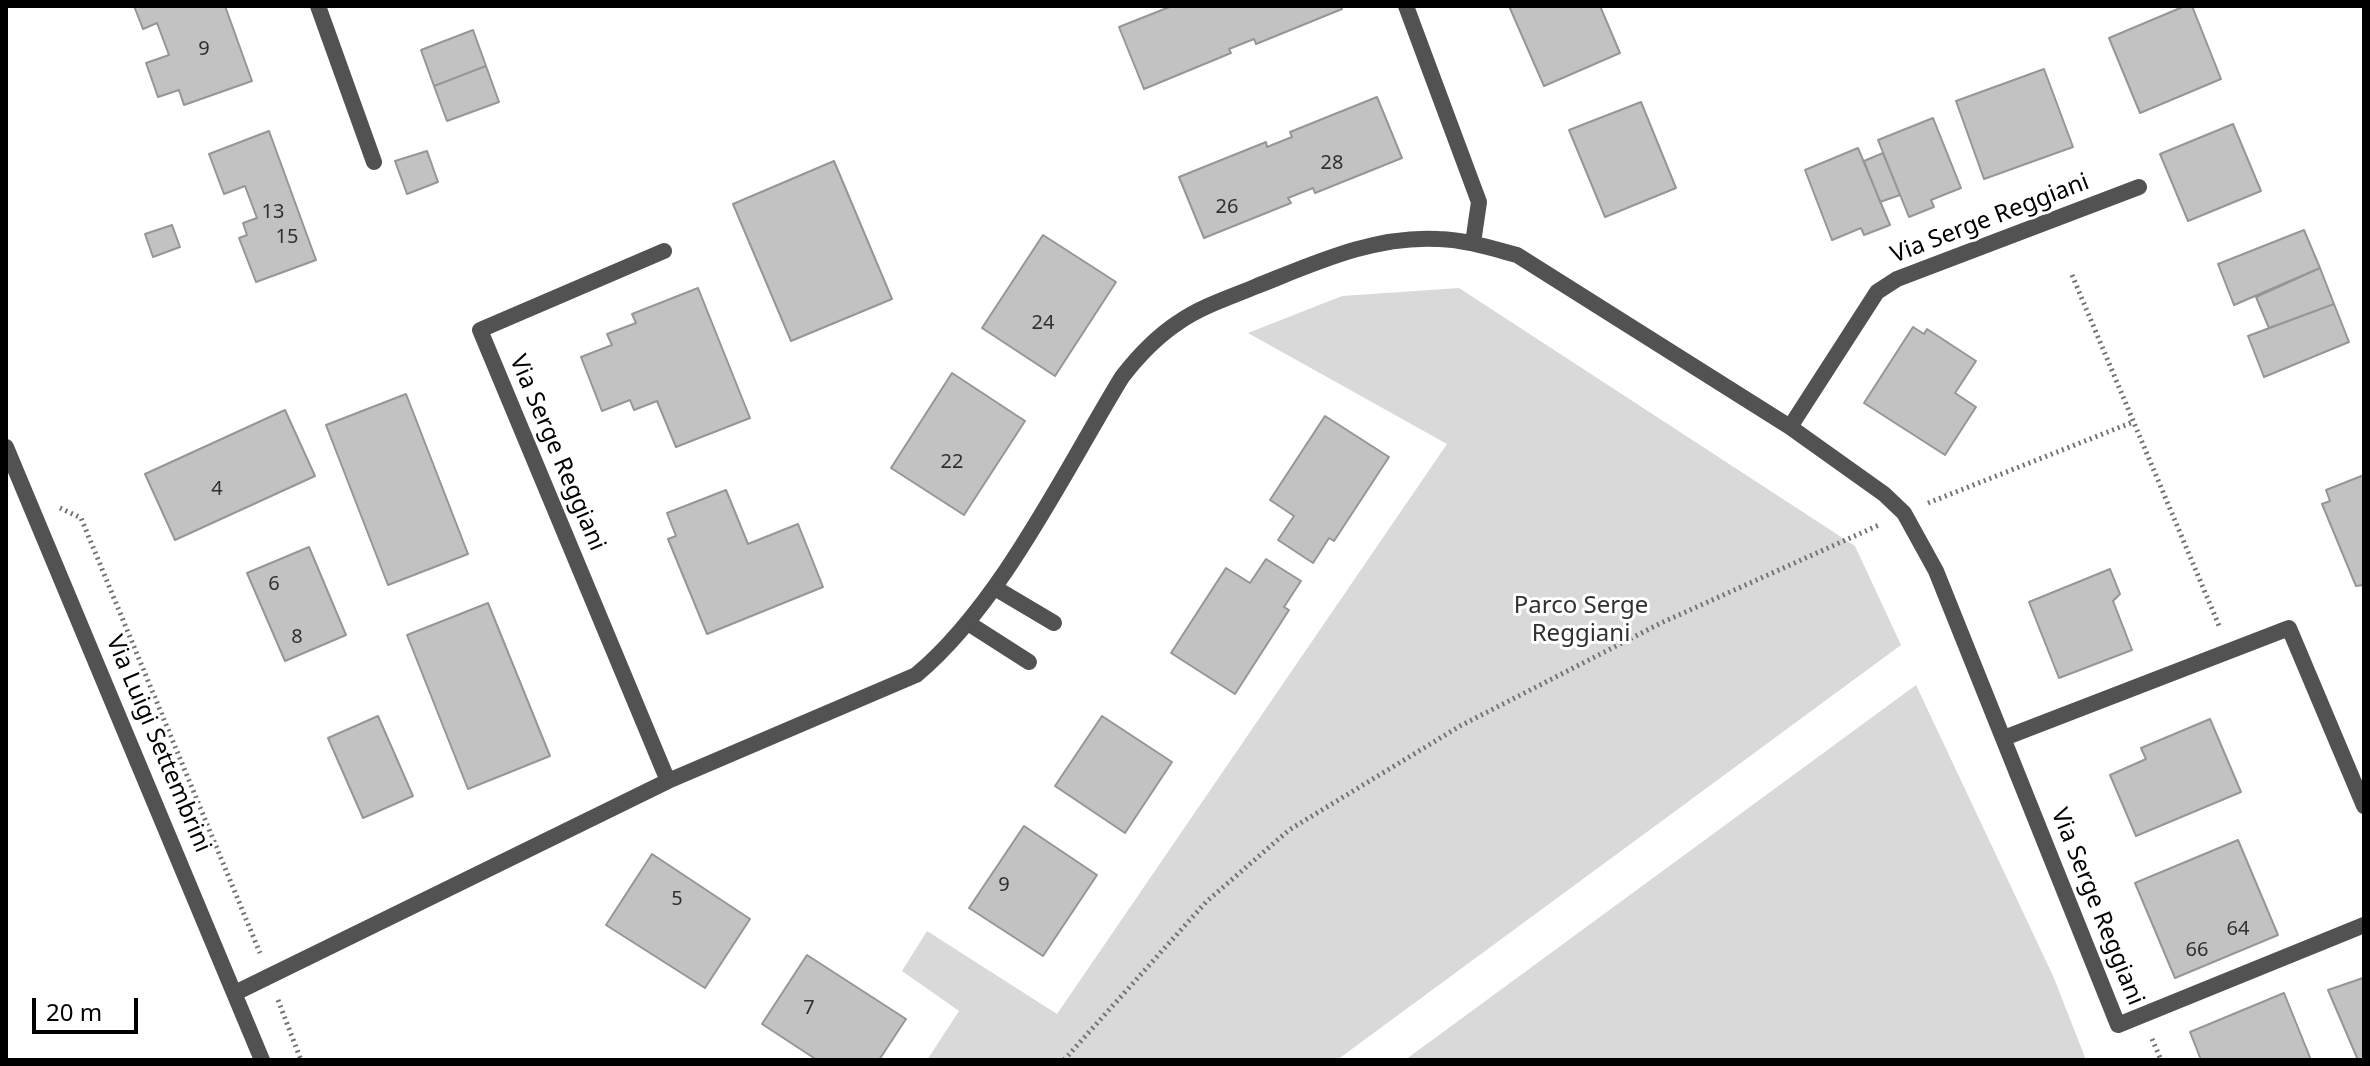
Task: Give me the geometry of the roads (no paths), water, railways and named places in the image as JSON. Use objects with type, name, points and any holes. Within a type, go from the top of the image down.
[{"type":"street","points":[[318,6],[374,162]]},
{"type":"street","points":[[1406,6],[1479,202],[1473,243]]},
{"type":"street","name":"Via Serge Reggiani","points":[[1790,427],[1877,292],[1897,279],[2139,187]]},
{"type":"street","name":"Via Serge Reggiani","points":[[235,993],[668,781],[916,675],[942,653],[995,588],[1122,377],[1147,346],[1181,320],[1336,255],[1374,245],[1437,238],[1473,243],[1517,255],[1790,427],[1884,494],[1904,513],[1936,571],[2118,1025],[2364,925]]},
{"type":"street","name":"Via Serge Reggiani","points":[[664,251],[480,330],[668,781]]},
{"type":"street","name":"Via Luigi Settembrini","points":[[6,447],[262,1060]]},
{"type":"street","points":[[995,588],[1054,623]]},
{"type":"street","points":[[968,623],[1029,662]]},
{"type":"street","points":[[2004,738],[2289,628],[2364,806]]},
{"type":"park label","name":"Parco Serge Reggiani","points":[[1581,620]]}]
